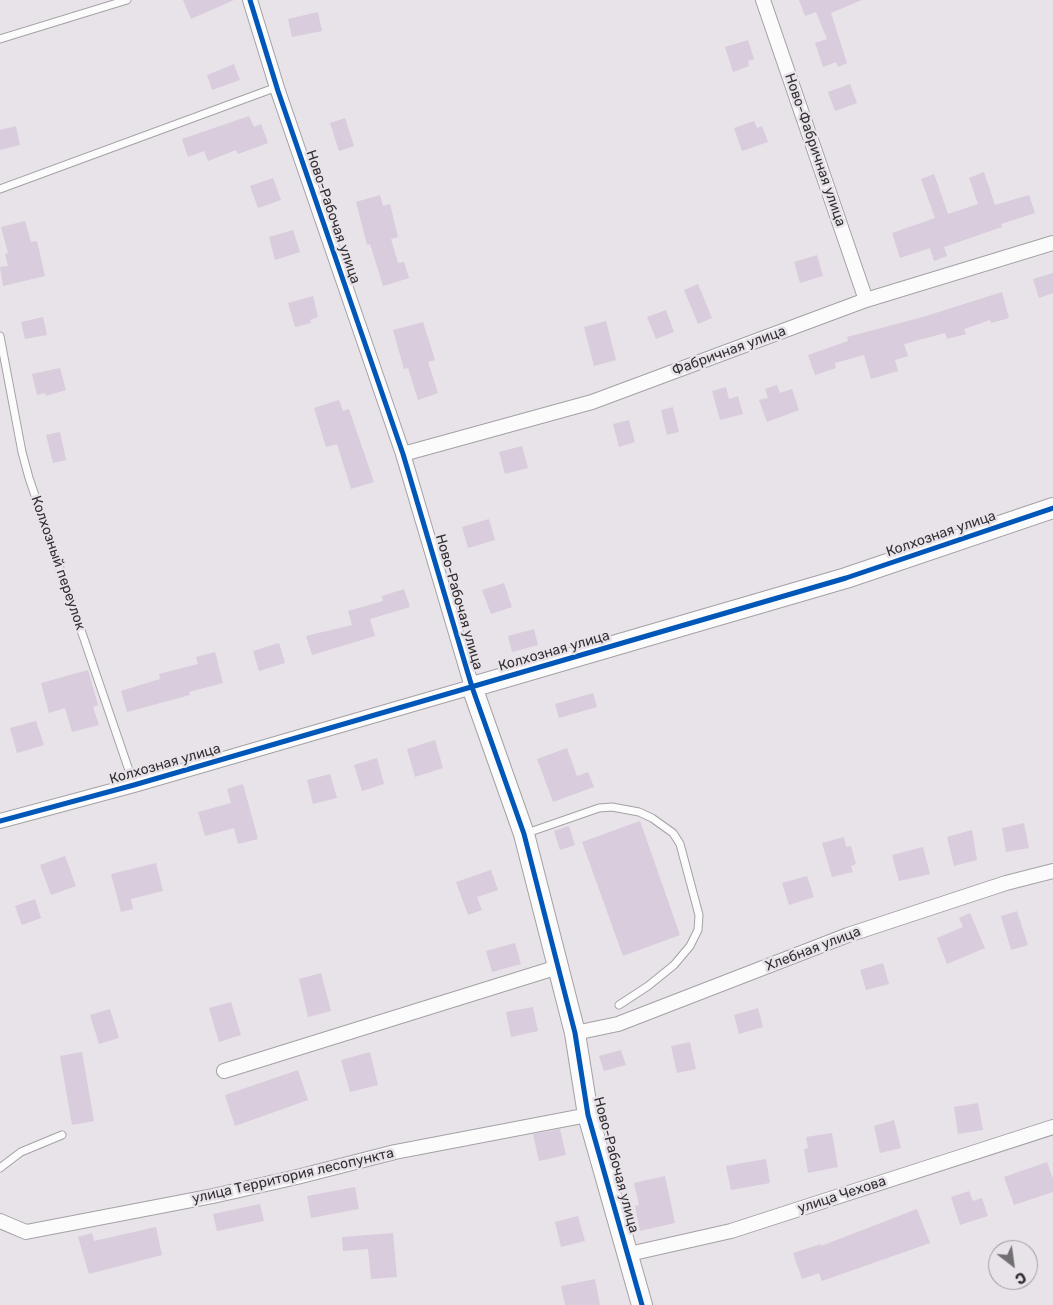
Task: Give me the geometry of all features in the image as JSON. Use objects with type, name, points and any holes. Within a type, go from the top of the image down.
[{"type":"street","name":"Ново-Рабочая улица","points":[[250,0],[277,87],[403,454],[472,687],[524,834],[575,1033],[588,1115],[642,1305]]},
{"type":"street","name":"Ново-Фабричная улица","points":[[763,0],[866,300]]},
{"type":"street","name":"Фабричная улица","points":[[403,454],[592,402],[866,300],[1053,243]]},
{"type":"street","name":"Колхозная улица","points":[[0,821],[134,785],[846,578],[1053,508]]},
{"type":"street","name":"Хлебная улица","points":[[575,1033],[618,1024],[848,935],[1006,883],[1053,870]]},
{"type":"street","points":[[224,1070],[558,967]]},
{"type":"street","name":"улица Территория лесопункта","points":[[0,1221],[26,1232],[250,1188],[395,1152],[588,1115]]},
{"type":"street","name":"улица Чехова","points":[[629,1254],[730,1231],[1053,1127]]},
{"type":"lane","points":[[0,39],[126,0]]},
{"type":"lane","points":[[0,189],[277,87]]},
{"type":"lane","name":"Колхозный переулок","points":[[0,336],[29,478],[134,785]]},
{"type":"lane","points":[[524,834],[599,808],[612,807],[639,812],[652,818],[672,833],[680,844],[699,915],[698,930],[690,946],[674,965],[648,986],[618,1004]]},
{"type":"lane","points":[[0,1168],[21,1152],[62,1135]]},
{"type":"building","points":[[183,0],[234,0],[191,19]]},
{"type":"building","points":[[799,0],[862,0],[831,13],[847,63],[838,67],[836,62],[823,67],[815,43],[827,39],[816,12],[805,16]]},
{"type":"building","points":[[318,12],[322,31],[292,37],[288,19]]},
{"type":"building","points":[[748,40],[754,59],[748,61],[749,66],[733,72],[725,47]]},
{"type":"building","points":[[234,64],[240,80],[212,90],[207,75]]},
{"type":"building","points":[[850,84],[857,103],[835,111],[828,92]]},
{"type":"building","points":[[249,116],[254,127],[261,124],[268,143],[238,154],[236,150],[208,161],[204,151],[188,157],[182,139]]},
{"type":"building","points":[[345,118],[354,146],[339,151],[330,123]]},
{"type":"building","points":[[754,121],[757,128],[762,126],[768,142],[742,151],[734,128]]},
{"type":"building","points":[[16,126],[20,145],[0,150],[0,130]]},
{"type":"building","points":[[984,172],[995,205],[1029,195],[1035,213],[1001,224],[1002,227],[944,247],[947,256],[934,261],[930,248],[900,258],[892,233],[935,218],[921,179],[934,174],[948,214],[978,204],[969,178]]},
{"type":"building","points":[[273,178],[281,200],[258,208],[250,186]]},
{"type":"building","points":[[380,195],[383,206],[390,204],[398,237],[391,239],[398,263],[404,262],[409,278],[383,286],[370,244],[367,245],[356,202]]},
{"type":"building","points":[[25,221],[31,242],[37,241],[45,276],[3,286],[0,267],[8,266],[5,254],[8,253],[1,227]]},
{"type":"building","points":[[293,230],[300,252],[275,260],[269,237]]},
{"type":"building","points":[[817,255],[823,276],[800,283],[794,262]]},
{"type":"building","points":[[1053,273],[1053,293],[1039,298],[1033,279]]},
{"type":"building","points":[[698,284],[712,318],[698,324],[684,290]]},
{"type":"building","points":[[1002,292],[1009,318],[991,323],[990,320],[964,329],[966,334],[947,339],[945,333],[904,344],[908,356],[895,360],[898,371],[871,379],[864,355],[835,363],[836,368],[815,375],[808,355],[848,341],[847,337],[923,317]]},
{"type":"building","points":[[313,296],[318,317],[310,320],[311,323],[295,327],[288,303]]},
{"type":"building","points":[[666,310],[674,332],[656,339],[647,317]]},
{"type":"building","points":[[43,317],[47,335],[25,339],[21,322]]},
{"type":"building","points":[[606,321],[616,360],[594,366],[584,327]]},
{"type":"building","points":[[423,322],[435,360],[428,362],[438,393],[418,400],[408,368],[404,369],[393,330]]},
{"type":"building","points":[[60,368],[66,390],[46,396],[45,393],[37,395],[32,374]]},
{"type":"building","points":[[777,385],[780,393],[792,389],[799,410],[767,422],[759,400],[768,398],[765,389]]},
{"type":"building","points":[[726,387],[729,399],[738,396],[743,414],[720,420],[712,391]]},
{"type":"building","points":[[339,400],[343,411],[349,409],[374,482],[351,489],[337,444],[326,447],[314,408]]},
{"type":"building","points":[[673,407],[679,432],[667,435],[661,410]]},
{"type":"building","points":[[629,420],[635,442],[619,447],[613,424]]},
{"type":"building","points":[[60,432],[66,460],[53,463],[46,435]]},
{"type":"building","points":[[522,446],[528,468],[505,474],[499,452]]},
{"type":"building","points":[[489,519],[495,540],[468,548],[462,527]]},
{"type":"building","points":[[504,583],[512,607],[491,614],[482,590]]},
{"type":"building","points":[[404,589],[410,607],[370,619],[375,636],[312,655],[306,636],[352,625],[348,611],[383,601],[382,596]]},
{"type":"building","points":[[534,629],[538,645],[512,652],[508,636]]},
{"type":"building","points":[[279,643],[285,663],[259,671],[253,651]]},
{"type":"building","points":[[215,652],[223,683],[189,692],[190,695],[127,712],[121,691],[160,679],[159,674],[198,664],[196,657]]},
{"type":"building","points":[[88,670],[98,705],[93,707],[99,725],[72,732],[65,708],[49,713],[41,683]]},
{"type":"building","points":[[593,693],[597,707],[559,718],[555,704]]},
{"type":"building","points":[[36,721],[44,745],[17,753],[10,728]]},
{"type":"building","points":[[435,740],[443,768],[415,777],[407,749]]},
{"type":"building","points":[[567,748],[577,776],[588,772],[594,787],[553,802],[537,759]]},
{"type":"building","points":[[377,758],[384,784],[362,791],[354,765]]},
{"type":"building","points":[[330,774],[337,798],[313,804],[307,780]]},
{"type":"building","points":[[243,784],[258,839],[238,844],[234,828],[205,836],[198,812],[231,803],[227,789]]},
{"type":"building","points":[[640,821],[680,935],[623,956],[582,842]]},
{"type":"building","points":[[1024,823],[1029,848],[1006,852],[1002,828]]},
{"type":"building","points":[[569,826],[575,845],[560,850],[554,831]]},
{"type":"building","points":[[972,830],[977,860],[954,866],[947,837]]},
{"type":"building","points":[[844,837],[846,847],[851,846],[856,864],[851,866],[853,872],[832,877],[822,843]]},
{"type":"building","points":[[923,847],[930,874],[899,881],[892,855]]},
{"type":"building","points":[[65,856],[76,886],[51,895],[40,865]]},
{"type":"building","points":[[156,863],[163,891],[131,899],[133,909],[121,912],[111,874]]},
{"type":"building","points":[[491,870],[498,890],[477,897],[482,910],[468,915],[456,882]]},
{"type":"building","points":[[807,876],[814,897],[789,905],[782,883]]},
{"type":"building","points":[[35,899],[41,918],[22,925],[15,906]]},
{"type":"building","points":[[1017,911],[1028,945],[1011,950],[1001,916]]},
{"type":"building","points":[[970,913],[985,948],[947,964],[937,938],[963,927],[959,918]]},
{"type":"building","points":[[515,943],[521,964],[492,972],[486,951]]},
{"type":"building","points":[[883,963],[889,984],[866,990],[860,970]]},
{"type":"building","points":[[321,973],[331,1011],[308,1017],[299,979]]},
{"type":"building","points":[[231,1002],[241,1035],[219,1042],[209,1008]]},
{"type":"building","points":[[533,1007],[538,1031],[511,1037],[506,1012]]},
{"type":"building","points":[[758,1008],[763,1027],[739,1034],[734,1015]]},
{"type":"building","points":[[110,1009],[119,1038],[99,1044],[90,1015]]},
{"type":"building","points":[[690,1042],[696,1069],[677,1073],[671,1046]]},
{"type":"building","points":[[621,1050],[626,1065],[604,1071],[599,1056]]},
{"type":"building","points":[[82,1052],[94,1121],[72,1125],[60,1056]]},
{"type":"building","points":[[370,1052],[378,1085],[350,1092],[341,1060]]},
{"type":"building","points":[[298,1070],[308,1100],[235,1126],[225,1095]]},
{"type":"building","points":[[978,1103],[983,1130],[958,1134],[954,1107]]},
{"type":"building","points":[[894,1120],[901,1148],[880,1153],[874,1126]]},
{"type":"building","points":[[560,1129],[566,1155],[539,1161],[533,1134]]},
{"type":"building","points":[[832,1133],[838,1167],[808,1173],[804,1149],[808,1148],[806,1137]]},
{"type":"building","points":[[766,1159],[770,1183],[731,1190],[726,1166]]},
{"type":"building","points":[[1047,1162],[1053,1179],[1053,1192],[1014,1205],[1004,1177]]},
{"type":"building","points":[[665,1176],[675,1223],[640,1231],[635,1206],[639,1205],[634,1183]]},
{"type":"building","points":[[355,1187],[359,1209],[311,1218],[307,1196]]},
{"type":"building","points":[[969,1191],[973,1201],[982,1198],[988,1216],[960,1225],[951,1197]]},
{"type":"building","points":[[260,1204],[264,1221],[217,1231],[213,1214]]},
{"type":"building","points":[[917,1209],[930,1243],[822,1281],[819,1273],[802,1279],[793,1253],[821,1244],[821,1246]]},
{"type":"building","points":[[578,1216],[585,1241],[561,1247],[555,1222]]},
{"type":"building","points":[[156,1227],[162,1255],[89,1274],[78,1237],[92,1233],[94,1241]]},
{"type":"building","points":[[393,1233],[397,1277],[371,1279],[368,1249],[343,1251],[342,1237]]},
{"type":"building","points":[[595,1279],[600,1305],[565,1305],[561,1286]]},
{"type":"cycle path","points":[[250,0],[278,91],[403,454],[472,687],[524,834],[575,1033],[588,1115],[642,1305]]},
{"type":"cycle path","points":[[0,821],[134,785],[846,578],[1053,508]]}]
